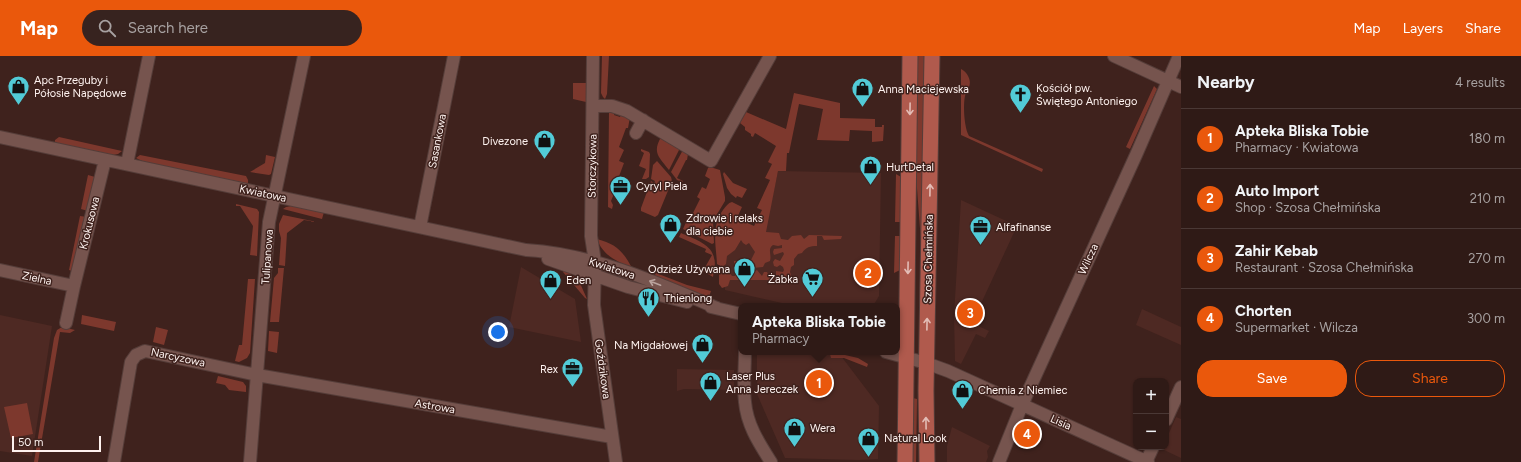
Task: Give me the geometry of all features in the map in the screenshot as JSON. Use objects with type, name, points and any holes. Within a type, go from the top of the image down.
[{"type":"main road","name":"Szosa Chełmińska","points":[[905,462],[910,56]]},
{"type":"main road","name":"Szosa Chełmińska","points":[[927,462],[926,363],[932,56]]},
{"type":"street","points":[[126,164],[149,56]]},
{"type":"street","name":"Tulipanowa","points":[[250,462],[269,222],[304,56]]},
{"type":"street","name":"Sasankowa","points":[[420,227],[454,56]]},
{"type":"street","name":"Storczykowa","points":[[593,56],[591,236],[595,262],[595,276]]},
{"type":"street","points":[[593,106],[612,106],[620,108],[643,120],[711,161],[770,56]]},
{"type":"street","points":[[1114,56],[1181,87]]},
{"type":"street","name":"Wilcza","points":[[999,462],[1022,405],[1133,162],[1179,56]]},
{"type":"street","points":[[636,133],[643,120]]},
{"type":"street","name":"Kwiatowa","points":[[0,137],[526,250],[540,251],[595,262],[647,280],[717,308]]},
{"type":"street","name":"Krokusowa","points":[[66,323],[105,160]]},
{"type":"street","name":"Kwiatowa","points":[[526,250],[595,276],[657,294],[738,313]]},
{"type":"street","name":"Zielna","points":[[0,270],[74,286]]},
{"type":"street","name":"Goździkowa","points":[[595,276],[594,305],[616,462]]},
{"type":"street","name":"Narcyzowa","points":[[114,462],[130,364],[132,359],[138,354],[145,351],[151,351],[257,375]]},
{"type":"street","points":[[746,355],[744,393],[748,417],[756,438],[771,462]]},
{"type":"street","points":[[898,355],[906,357]]},
{"type":"street","name":"Lisia","points":[[906,357],[948,371],[1147,462]]},
{"type":"street","name":"Astrowa","points":[[257,375],[612,437]]},
{"type":"street","points":[[1169,414],[1181,387]]},
{"type":"street","points":[[1147,462],[1152,450]]},
{"type":"shaded area","points":[[602,56],[609,56],[607,94],[605,99],[601,93]]},
{"type":"shaded area","points":[[917,56],[925,56],[923,313],[919,313],[921,242],[916,175]]},
{"type":"shaded area","points":[[961,69],[967,74],[970,82],[965,96],[964,105],[964,116],[969,136],[1043,169],[1042,172],[961,135]]},
{"type":"shaded area","points":[[573,83],[586,83],[586,102],[573,99]]},
{"type":"shaded area","points":[[1154,86],[1157,89],[1130,149],[1126,147]]},
{"type":"shaded area","points":[[794,93],[840,103],[840,118],[875,119],[875,127],[882,127],[882,125],[884,125],[883,141],[872,142],[872,131],[850,130],[849,141],[817,140],[823,109],[799,104],[789,153],[787,153],[786,171],[778,171],[766,232],[779,233],[781,239],[788,240],[792,236],[801,235],[804,239],[809,235],[842,236],[841,239],[824,240],[822,236],[817,236],[817,246],[807,248],[802,253],[798,254],[794,259],[794,265],[791,267],[790,272],[793,280],[730,280],[728,286],[722,288],[719,284],[719,271],[726,268],[732,276],[735,276],[736,272],[739,272],[740,276],[742,276],[746,272],[748,277],[757,270],[762,276],[764,272],[767,272],[770,278],[773,273],[775,277],[779,277],[779,275],[776,275],[776,271],[783,272],[784,270],[780,265],[777,267],[774,266],[773,262],[775,259],[780,261],[784,254],[783,252],[774,255],[773,252],[774,249],[782,248],[782,245],[773,245],[770,248],[770,261],[765,263],[763,267],[753,268],[750,265],[744,267],[734,264],[734,261],[739,261],[742,259],[748,263],[750,262],[755,252],[749,243],[746,245],[741,240],[735,250],[727,256],[726,264],[722,267],[717,264],[715,236],[719,216],[726,206],[732,202],[742,207],[737,218],[754,226],[762,210],[757,208],[770,180],[765,178],[772,164],[768,162],[776,146],[755,133],[753,137],[751,136],[751,134],[745,130],[745,127],[740,123],[746,112],[786,129]]},
{"type":"shaded area","points":[[609,110],[615,110],[614,115],[620,117],[622,112],[630,117],[628,128],[626,128],[619,147],[624,150],[619,161],[624,163],[618,179],[623,182],[619,190],[616,189],[611,201],[613,205],[612,209],[608,207]]},
{"type":"shaded area","points":[[59,137],[122,151],[113,155],[57,144],[55,143],[55,140]]},
{"type":"shaded area","points":[[661,137],[681,146],[669,170],[658,155],[657,151],[658,142]]},
{"type":"shaded area","points":[[684,148],[688,154],[687,160],[677,178],[683,182],[677,180],[671,172]]},
{"type":"shaded area","points":[[641,149],[649,152],[650,154],[649,177],[646,179],[642,179],[646,169],[639,166],[644,153]]},
{"type":"shaded area","points":[[140,155],[246,176],[248,184],[144,162],[136,158]]},
{"type":"shaded area","points":[[266,155],[275,157],[271,174],[250,172],[265,163]]},
{"type":"shaded area","points":[[657,161],[671,177],[672,181],[658,215],[655,217],[641,211],[641,208],[651,181],[654,183],[655,181],[651,179],[653,165]]},
{"type":"shaded area","points":[[710,167],[720,170],[725,197],[725,201],[713,221],[714,243],[712,244],[683,229],[687,220],[689,221],[700,199],[697,197],[702,187],[706,189],[710,179],[705,176],[708,168]]},
{"type":"shaded area","points":[[778,171],[881,173],[879,296],[875,303],[782,303],[725,290],[723,231],[765,232]]},
{"type":"shaded area","points":[[724,172],[733,183],[747,189],[742,198],[737,196],[736,198],[731,194],[727,188],[723,174]]},
{"type":"shaded area","points":[[896,174],[901,177],[901,222],[895,222]]},
{"type":"shaded area","points":[[88,175],[95,177],[88,211],[81,209]]},
{"type":"shaded area","points":[[961,200],[1017,226],[972,323],[989,331],[985,338],[976,334],[961,364],[955,361],[954,315]]},
{"type":"shaded area","points":[[236,204],[257,209],[259,212],[257,256],[250,255],[253,226],[240,206],[236,206]]},
{"type":"shaded area","points":[[291,206],[324,212],[322,219],[283,209]]},
{"type":"shaded area","points":[[283,215],[317,222],[304,220],[287,233],[285,266],[279,265],[281,238],[279,224]]},
{"type":"shaded area","points":[[80,216],[87,217],[72,271],[69,270]]},
{"type":"shaded area","points":[[681,233],[696,239],[710,249],[715,260],[713,277],[703,271],[712,255],[705,252],[706,249],[679,237]]},
{"type":"shaded area","points":[[895,236],[901,236],[900,270],[894,273]]},
{"type":"shaded area","points":[[597,239],[609,243],[618,249],[632,268],[607,254]]},
{"type":"shaded area","points":[[521,267],[575,299],[581,342],[509,327]]},
{"type":"shaded area","points":[[278,268],[284,268],[279,322],[270,322],[274,278],[278,273]]},
{"type":"shaded area","points":[[564,268],[579,281],[587,299],[563,272]]},
{"type":"shaded area","points":[[656,273],[687,285],[711,291],[708,300],[654,277]]},
{"type":"shaded area","points":[[248,279],[255,279],[250,353],[247,358],[239,362],[235,361],[239,345],[242,345]]},
{"type":"shaded area","points":[[1142,309],[1181,327],[1181,345],[1136,325]]},
{"type":"shaded area","points":[[0,315],[52,326],[32,456],[0,451]]},
{"type":"shaded area","points":[[82,315],[116,322],[114,331],[81,324]]},
{"type":"shaded area","points":[[62,327],[75,330],[70,333],[60,332],[38,462],[34,462],[54,338],[57,330]]},
{"type":"shaded area","points":[[156,327],[168,330],[164,345],[153,342]]},
{"type":"shaded area","points":[[269,331],[279,332],[277,353],[268,351]]},
{"type":"shaded area","points":[[757,355],[841,356],[879,406],[878,459],[859,460],[785,458],[757,394]]},
{"type":"shaded area","points":[[830,355],[845,355],[858,358],[868,364],[867,367],[844,358],[831,358]]},
{"type":"shaded area","points":[[677,369],[734,370],[734,390],[684,389],[677,391]]},
{"type":"shaded area","points":[[218,376],[243,382],[246,386],[246,392],[229,390],[225,385],[216,383]]},
{"type":"shaded area","points":[[913,398],[917,399],[916,462],[912,462]]},
{"type":"shaded area","points":[[27,403],[33,434],[11,438],[4,407]]},
{"type":"shaded area","points":[[1176,417],[1181,419],[1181,458],[1164,450],[1169,450],[1169,433]]},
{"type":"shaded area","points":[[952,427],[990,446],[987,451],[988,457],[986,462],[947,462],[947,446]]},
{"type":"place","name":"Apc Przeguby i Półosie Napędowe","points":[[19,106]]},
{"type":"place","name":"Anna Maciejewska","points":[[863,108]]},
{"type":"place","name":"Kościół pw. Świętego Antoniego","points":[[1021,114]]},
{"type":"place","name":"Divezone","points":[[544,160]]},
{"type":"place","name":"HurtDetal","points":[[870,186]]},
{"type":"place","name":"Cyryl Piela","points":[[620,206]]},
{"type":"place","name":"Zdrowie i relaks dla ciebie","points":[[671,244]]},
{"type":"place","name":"Alfafinanse","points":[[981,246]]},
{"type":"place","name":"Auto Import","points":[[868,273]]},
{"type":"place","name":"Odzież Używana","points":[[745,288]]},
{"type":"place","name":"Żabka","points":[[813,298]]},
{"type":"place","name":"Eden","points":[[551,300]]},
{"type":"place","name":"Zahir Kebab","points":[[970,313]]},
{"type":"place","name":"Thienlong","points":[[648,318]]},
{"type":"place","name":"Na Migdałowej","points":[[703,364]]},
{"type":"place","name":"Apteka Bliska Tobie","points":[[819,383]]},
{"type":"place","name":"Rex","points":[[573,388]]},
{"type":"place","name":"Laser Plus Anna Jereczek","points":[[710,402]]},
{"type":"place","name":"Chemia z Niemiec","points":[[962,410]]},
{"type":"place","name":"Chorten","points":[[1027,434]]},
{"type":"place","name":"Wera","points":[[794,448]]},
{"type":"place","name":"Natural Look","points":[[868,458]]}]
